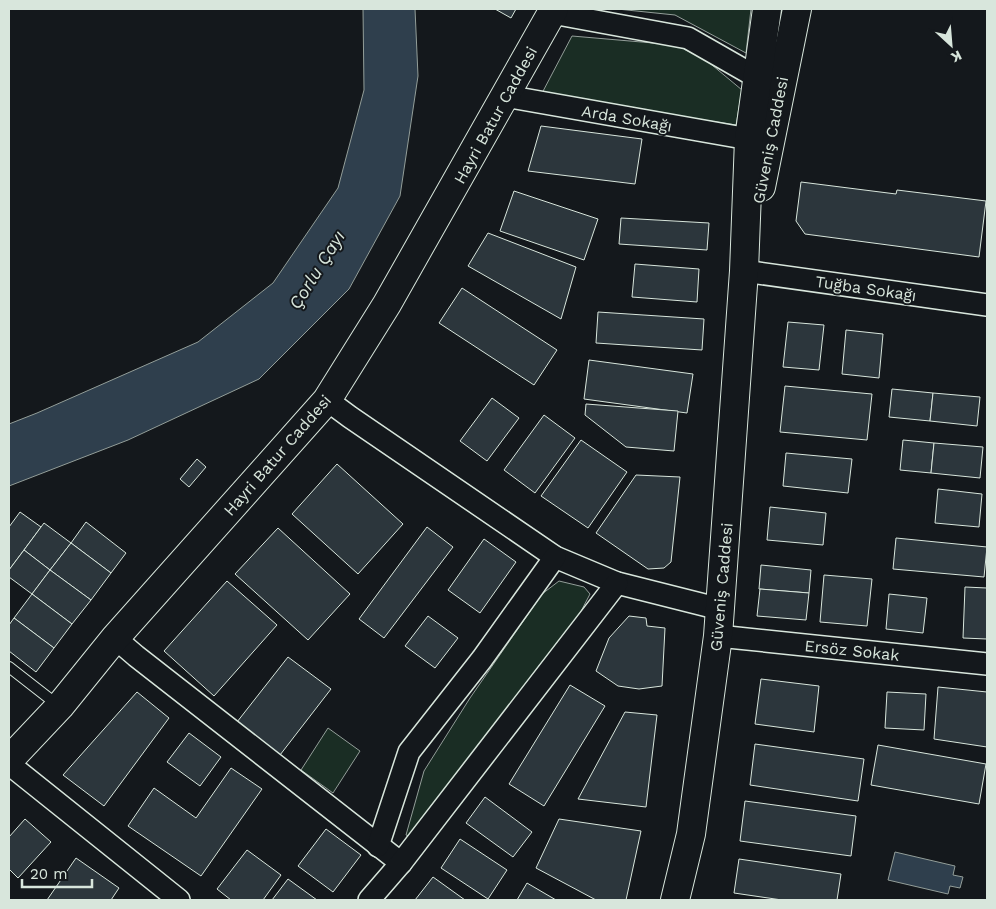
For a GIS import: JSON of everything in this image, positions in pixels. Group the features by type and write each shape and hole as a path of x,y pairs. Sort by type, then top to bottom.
{"main road":[{"name":"Güveniş Caddesi","path":"675,900 691,834 718,636 744,272 749,139 767,9"},
{"name":"Güveniş Caddesi","path":"744,272 797,9"},
{"name":"Hayri Batur Caddesi","path":"9,760 60,706 115,638 327,400 387,304 553,11"}],"street":[{"path":"553,11 688,38 758,78"},
{"name":"Arda Sokağı","path":"504,96 749,139"},
{"name":"Tuğba Sokağı","path":"744,272 987,305"},
{"path":"327,400 555,557 617,583 720,609"},
{"path":"378,846 409,752 482,659 555,557"},
{"path":"368,900 401,863 617,583"},
{"name":"Ersöz Sokak","path":"718,636 987,664"},
{"path":"115,638 401,863"},
{"path":"9,764 166,897"}],"lane":[{"path":"9,667 60,706"}],"green space":[{"path":"617,9 751,9 746,53 675,15"},
{"path":"572,36 676,45 706,60 742,90 736,125 541,95"},
{"path":"559,581 584,587 590,594 577,619 538,667 459,783 414,838 406,835 424,771 470,698 542,594"},
{"path":"328,728 360,751 333,793 301,770"}],"water":[{"name":"Çorlu Çayı","path":"363,9 415,9 418,76 400,196 349,289 259,379 128,440 9,486 9,424 198,342 273,283 338,188 364,90"},
{"path":"895,852 955,866 953,875 963,877 960,888 950,886 948,894 888,880"}],"building":[{"path":"495,9 516,9 511,18"},
{"path":"541,126 642,139 635,184 528,171"},
{"path":"801,182 896,194 897,190 986,201 979,257 805,234 796,221"},
{"path":"514,191 598,219 584,260 500,231"},
{"path":"621,218 709,223 707,250 619,244"},
{"path":"488,233 576,267 561,319 468,266"},
{"path":"635,264 699,269 697,302 632,297"},
{"path":"462,288 557,350 534,385 439,323"},
{"path":"598,312 704,319 702,350 596,343"},
{"path":"788,322 824,325 819,370 783,367"},
{"path":"846,330 883,334 879,378 842,374"},
{"path":"589,360 693,374 687,413 584,399"},
{"path":"785,386 872,394 867,440 780,432"},
{"path":"892,389 933,393 930,421 889,417"},
{"path":"933,393 980,397 977,426 930,421"},
{"path":"492,398 519,418 487,461 460,441"},
{"path":"586,404 678,411 674,451 626,447 585,415"},
{"path":"544,415 575,438 535,493 504,470"},
{"path":"581,440 627,472 588,528 541,496"},
{"path":"903,440 934,443 931,473 900,470"},
{"path":"934,443 983,447 980,478 931,473"},
{"path":"786,453 852,459 848,493 783,486"},
{"path":"197,459 206,467 189,487 180,479"},
{"path":"337,464 403,524 358,574 292,514"},
{"path":"636,475 680,477 671,562 664,568 648,569 596,533"},
{"path":"938,489 982,494 979,527 935,523"},
{"path":"770,507 826,513 823,545 767,540"},
{"path":"20,512 41,527 9,570 9,527"},
{"path":"86,522 126,553 111,573 71,543"},
{"path":"44,523 71,543 50,570 24,550"},
{"path":"427,527 453,547 384,638 359,619"},
{"path":"278,528 350,594 308,640 235,574"},
{"path":"896,538 987,547 984,577 893,569"},
{"path":"484,539 516,562 480,613 448,590"},
{"path":"71,543 111,573 91,600 50,570"},
{"path":"24,550 50,570 32,594 9,577 9,570"},
{"path":"761,565 811,570 809,593 759,589"},
{"path":"50,570 91,600 72,624 32,594"},
{"path":"824,575 872,579 867,626 820,622"},
{"path":"227,581 277,625 214,696 164,651"},
{"path":"965,587 987,588 987,639 963,638"},
{"path":"760,589 809,593 806,620 757,616"},
{"path":"32,594 72,624 54,648 14,618"},
{"path":"889,594 927,598 923,633 886,629"},
{"path":"428,616 458,638 435,668 405,646"},
{"path":"629,616 646,618 647,626 665,628 662,686 639,689 618,686 596,671 609,638"},
{"path":"14,618 54,648 36,672 9,651 9,625"},
{"path":"288,657 331,689 280,755 237,722"},
{"path":"761,679 819,686 814,732 755,724"},
{"path":"570,685 605,706 544,806 509,784"},
{"path":"938,687 987,692 987,747 934,739"},
{"path":"137,692 169,718 104,806 63,775"},
{"path":"887,692 926,694 924,730 885,728"},
{"path":"625,712 657,715 646,807 578,799"},
{"path":"189,733 221,757 200,786 167,762"},
{"path":"755,744 864,759 858,801 750,785"},
{"path":"878,745 986,764 979,804 871,785"},
{"path":"231,768 262,789 201,876 128,826 154,788 196,818"},
{"path":"485,797 532,832 513,857 466,823"},
{"path":"745,801 856,816 851,856 740,841"},
{"path":"25,819 51,842 18,878 9,869 9,837"},
{"path":"559,819 641,831 626,900 596,900 536,868"},
{"path":"326,829 361,855 333,892 298,866"},
{"path":"460,839 507,870 488,899 441,868"},
{"path":"247,850 281,875 263,900 231,900 217,889"},
{"path":"76,858 119,888 111,900 47,900"},
{"path":"739,859 841,874 837,900 782,900 734,893"},
{"path":"433,877 465,900 415,900"},
{"path":"288,879 317,900 272,900"},
{"path":"527,883 556,900 517,900"}]}
